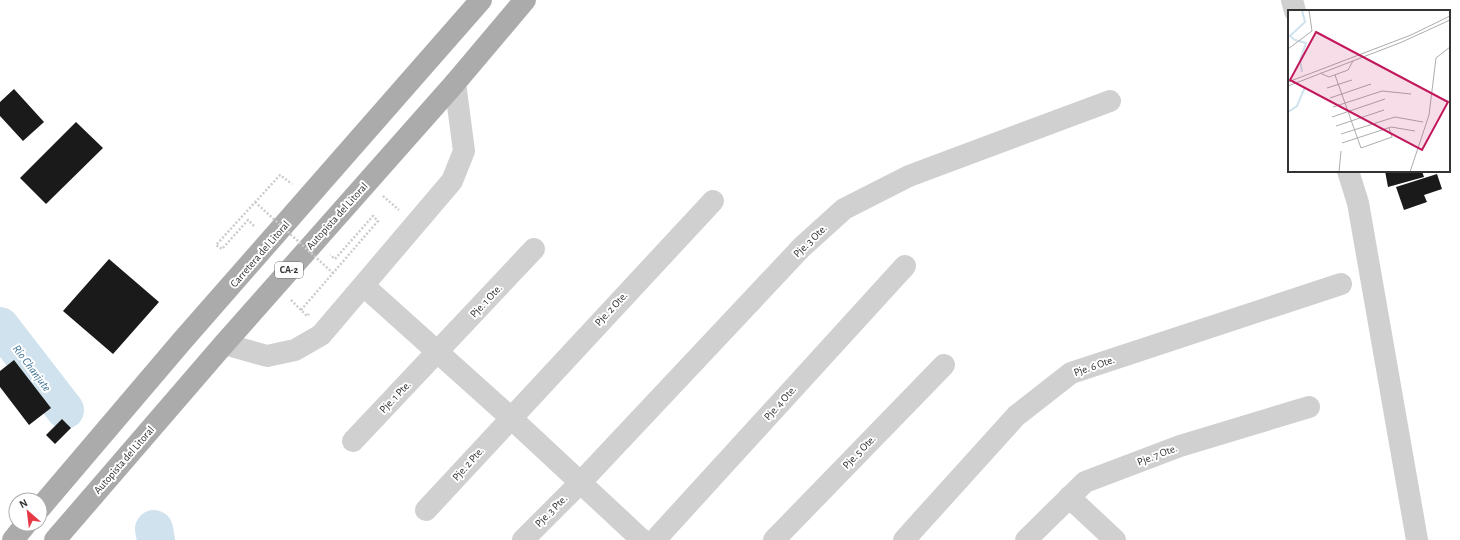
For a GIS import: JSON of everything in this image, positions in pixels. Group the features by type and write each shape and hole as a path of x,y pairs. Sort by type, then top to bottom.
{"main road":[{"name":"Carretera del Litoral","path":"48,499 182,341 481,0"},
{"name":"Autopista del Litoral","path":"55,540 224,344 455,83 525,0"},
{"path":"13,540 20,532"}],"street":[{"path":"1292,0 1295,10"},
{"path":"224,344 267,356 295,350 321,335 452,181 464,151 455,83"},
{"name":"Pje. 3 Ote.","path":"580,483 797,252 844,209 909,176 1110,101"},
{"path":"1348,172 1358,203 1417,540"},
{"name":"Pje. 2 Ote.","path":"510,418 712,201"},
{"name":"Pje. 1 Ote.","path":"437,352 534,249"},
{"name":"Pje. 4 Ote.","path":"655,540 905,266"},
{"name":"Pje. 6 Ote.","path":"904,540 1016,416 1071,373 1341,284"},
{"path":"364,286 642,540"},
{"name":"Pje. 1 Pte.","path":"353,441 437,352"},
{"name":"Pje. 5 Ote.","path":"774,540 944,365"},
{"name":"Pje. 7 Ote.","path":"1026,540 1085,482 1180,446 1309,407"},
{"name":"Pje. 2 Pte.","path":"426,510 510,418"},
{"name":"Pje. 3 Pte.","path":"523,540 580,483"},
{"path":"1069,497 1115,540"}],"path":[{"path":"250,232 255,226 248,220 222,249 216,245 280,175"},
{"path":"367,183 401,212"},
{"path":"255,202 333,273"},
{"path":"301,310 378,221 373,216 335,259 330,255 336,249"},
{"path":"275,286 307,316 312,310"}],"building":[{"path":"14,89 44,122 23,141 0,116 0,102"},
{"path":"76,122 103,148 46,204 20,178"},
{"path":"1385,172 1422,172 1424,177 1388,187"},
{"path":"1437,174 1442,189 1424,195 1427,202 1404,210 1396,187"},
{"path":"109,259 159,302 113,354 63,311"},
{"path":"14,360 51,408 29,425 0,387 0,371"},
{"path":"62,419 71,428 55,444 46,435"}],"waterway":[{"name":"Río Chanjute","path":"0,326 65,410"},
{"name":"Río Chanjute","path":"154,529 156,540"}]}
